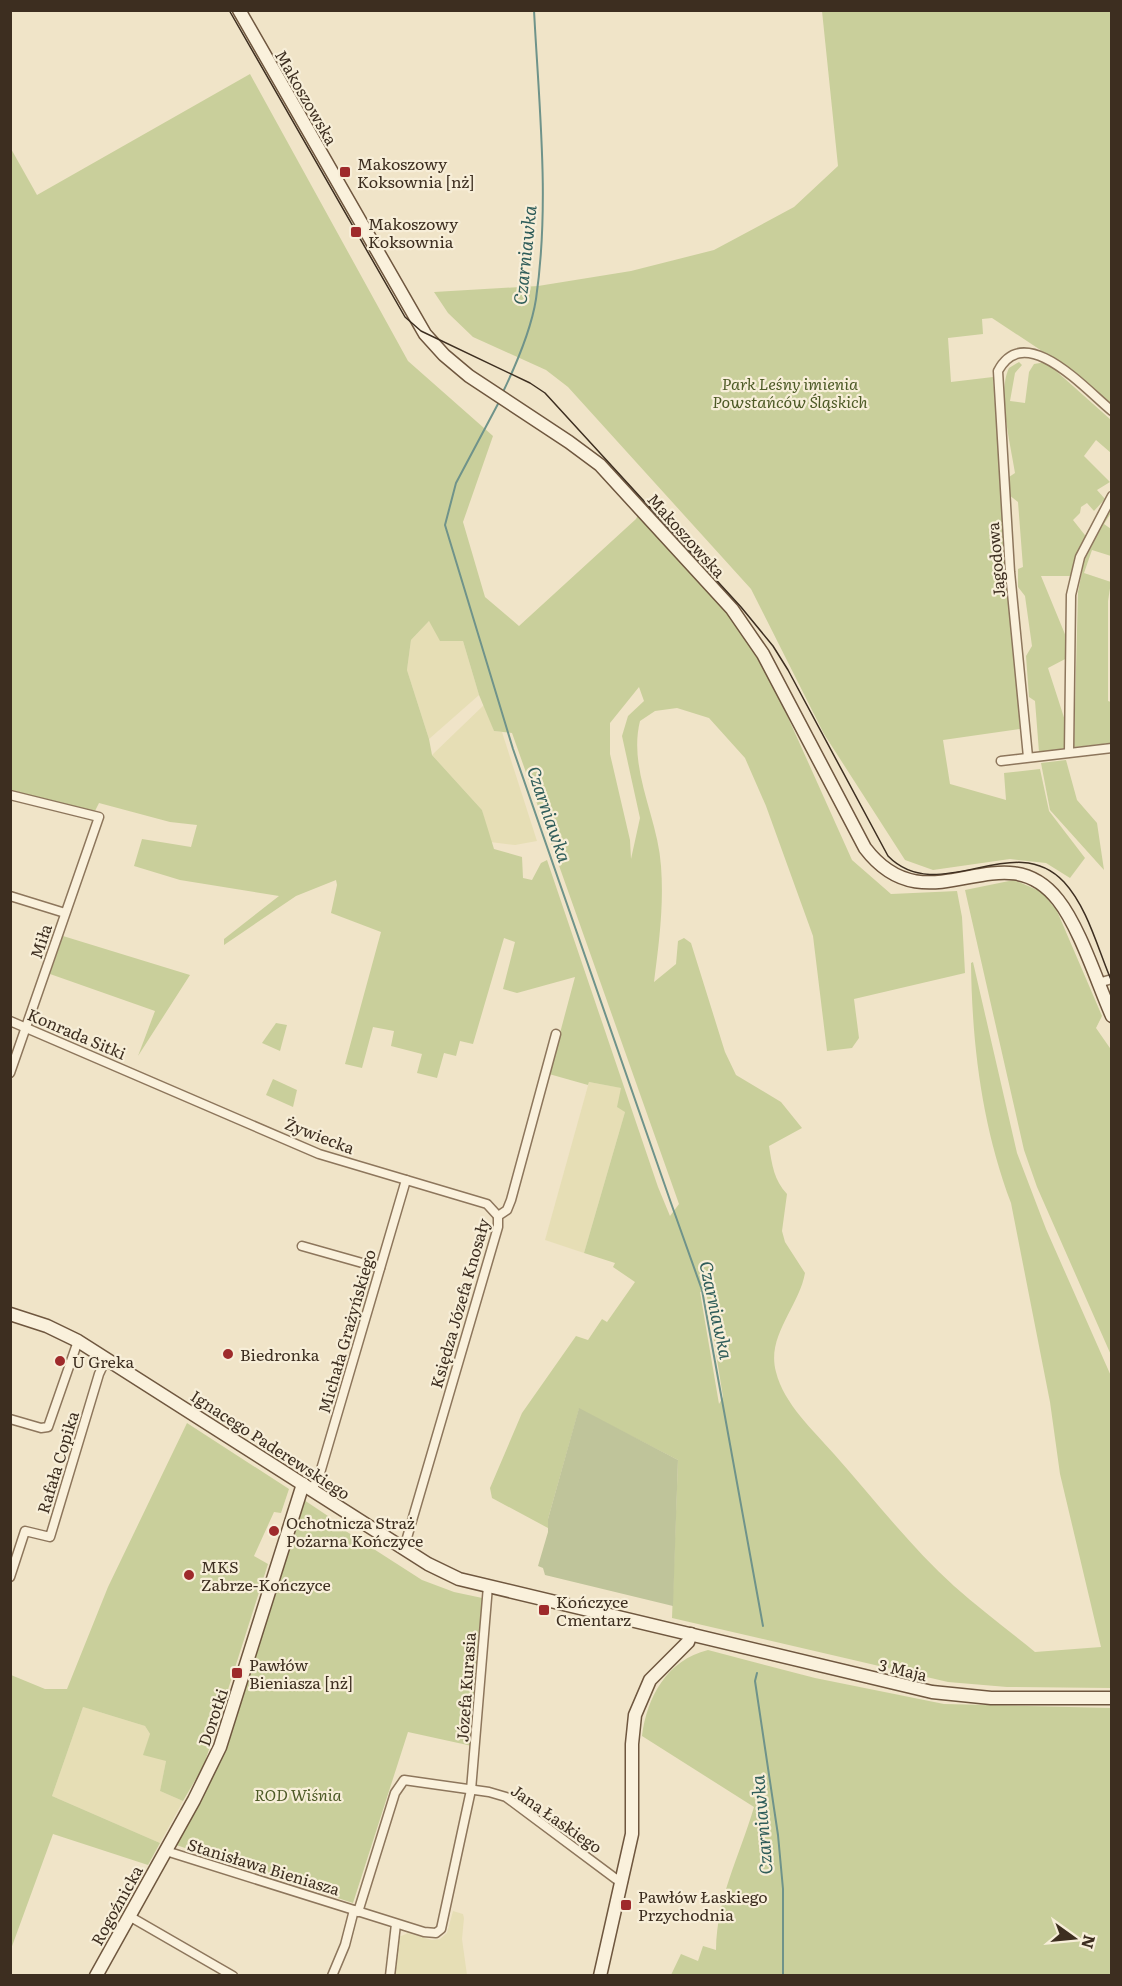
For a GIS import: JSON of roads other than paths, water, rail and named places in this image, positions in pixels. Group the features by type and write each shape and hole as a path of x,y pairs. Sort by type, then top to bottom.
{"main road":[{"name":"Makoszowska","path":"239,10 418,325 444,355 494,393 578,447 606,471 743,622 763,654 865,848 882,868 907,881 920,883 1001,872 1024,876 1037,882 1050,891 1065,910 1112,1016"},
{"name":"Ignacego Paderewskiego","path":"10,1314 47,1326 78,1341 449,1575 691,1634"},
{"name":"Dorotki","path":"166,1851 208,1775 223,1740 307,1487"},
{"name":"3 Maja","path":"691,1634 947,1695 1005,1699 1112,1698"},
{"path":"600,1976 623,1881 634,1818 632,1744 635,1715 650,1680 688,1642 691,1634"},
{"name":"Rogoźnicka","path":"96,1976 166,1851"}],"street":[{"name":"Jagodowa","path":"1028,758 1010,572 997,380 1003,362 1019,353 1047,357 1112,411"},
{"path":"1069,752 1071,595 1080,557 1112,496"},
{"path":"1001,761 1112,748"},
{"name":"Miła","path":"10,795 99,817 10,1073"},
{"path":"10,896 65,913"},
{"path":"1098,983 1112,979"},
{"name":"Konrada Sitki","path":"10,1021 132,1072"},
{"name":"Księdza Józefa Knosały","path":"404,1548 498,1227 498,1216 507,1210 511,1200 556,1034"},
{"name":"Żywiecka","path":"132,1072 319,1154 487,1204 498,1216"},
{"name":"Michała Grażyńskiego","path":"307,1487 320,1473 406,1180"},
{"path":"302,1246 380,1268"},
{"path":"10,1419 41,1428 48,1427 78,1341"},
{"name":"Rafała Copika","path":"10,1577 25,1531 50,1537 99,1374 106,1359"},
{"name":"Józefa Kurasia","path":"396,1924 431,1934 441,1929 471,1790 488,1586"},
{"name":"Jana Łaskiego","path":"356,1911 399,1784 413,1780 506,1797 616,1879 623,1881"},
{"name":"Stanisława Bieniasza","path":"166,1851 396,1924"},
{"name":"Stanisława Bieniasza","path":"332,1976 356,1911"},
{"path":"129,1916 232,1976"},
{"path":"390,1976 396,1924"}],"waterway":[{"name":"Czarniawka","path":"502,394 518,360 531,323 540,263 543,191 534,10"},
{"name":"Czarniawka","path":"499,402 456,483 445,525 513,749 702,1290 763,1626"},
{"name":"Czarniawka","path":"757,1673 755,1681 778,1835 783,1889 783,1976"}],"tram line":[{"path":"229,10 405,317 421,331 530,383 545,393 741,607 773,646 788,670 888,856 908,870 930,874 953,873 1023,862 1044,868 1064,882 1080,904 1112,982"}],"place":[{"name":"Makoszowy Koksownia [nż]","path":"345,172"},
{"name":"Makoszowy Koksownia","path":"356,232"},
{"name":"Biedronka","path":"228,1354"},
{"name":"U Greka","path":"60,1361"},
{"name":"Ochotnicza Straż Pożarna Kończyce","path":"274,1531"},
{"name":"MKS Zabrze-Kończyce","path":"189,1575"},
{"name":"Kończyce Cmentarz","path":"544,1610"},
{"name":"Pawłów Bieniasza [nż]","path":"237,1673"},
{"name":"Pawłów Łaskiego Przychodnia","path":"626,1905"}],"park label":[{"name":"Park Leśny imienia Powstańców Śląskich","path":"790,392"},
{"name":"ROD Wiśnia","path":"298,1794"}]}
